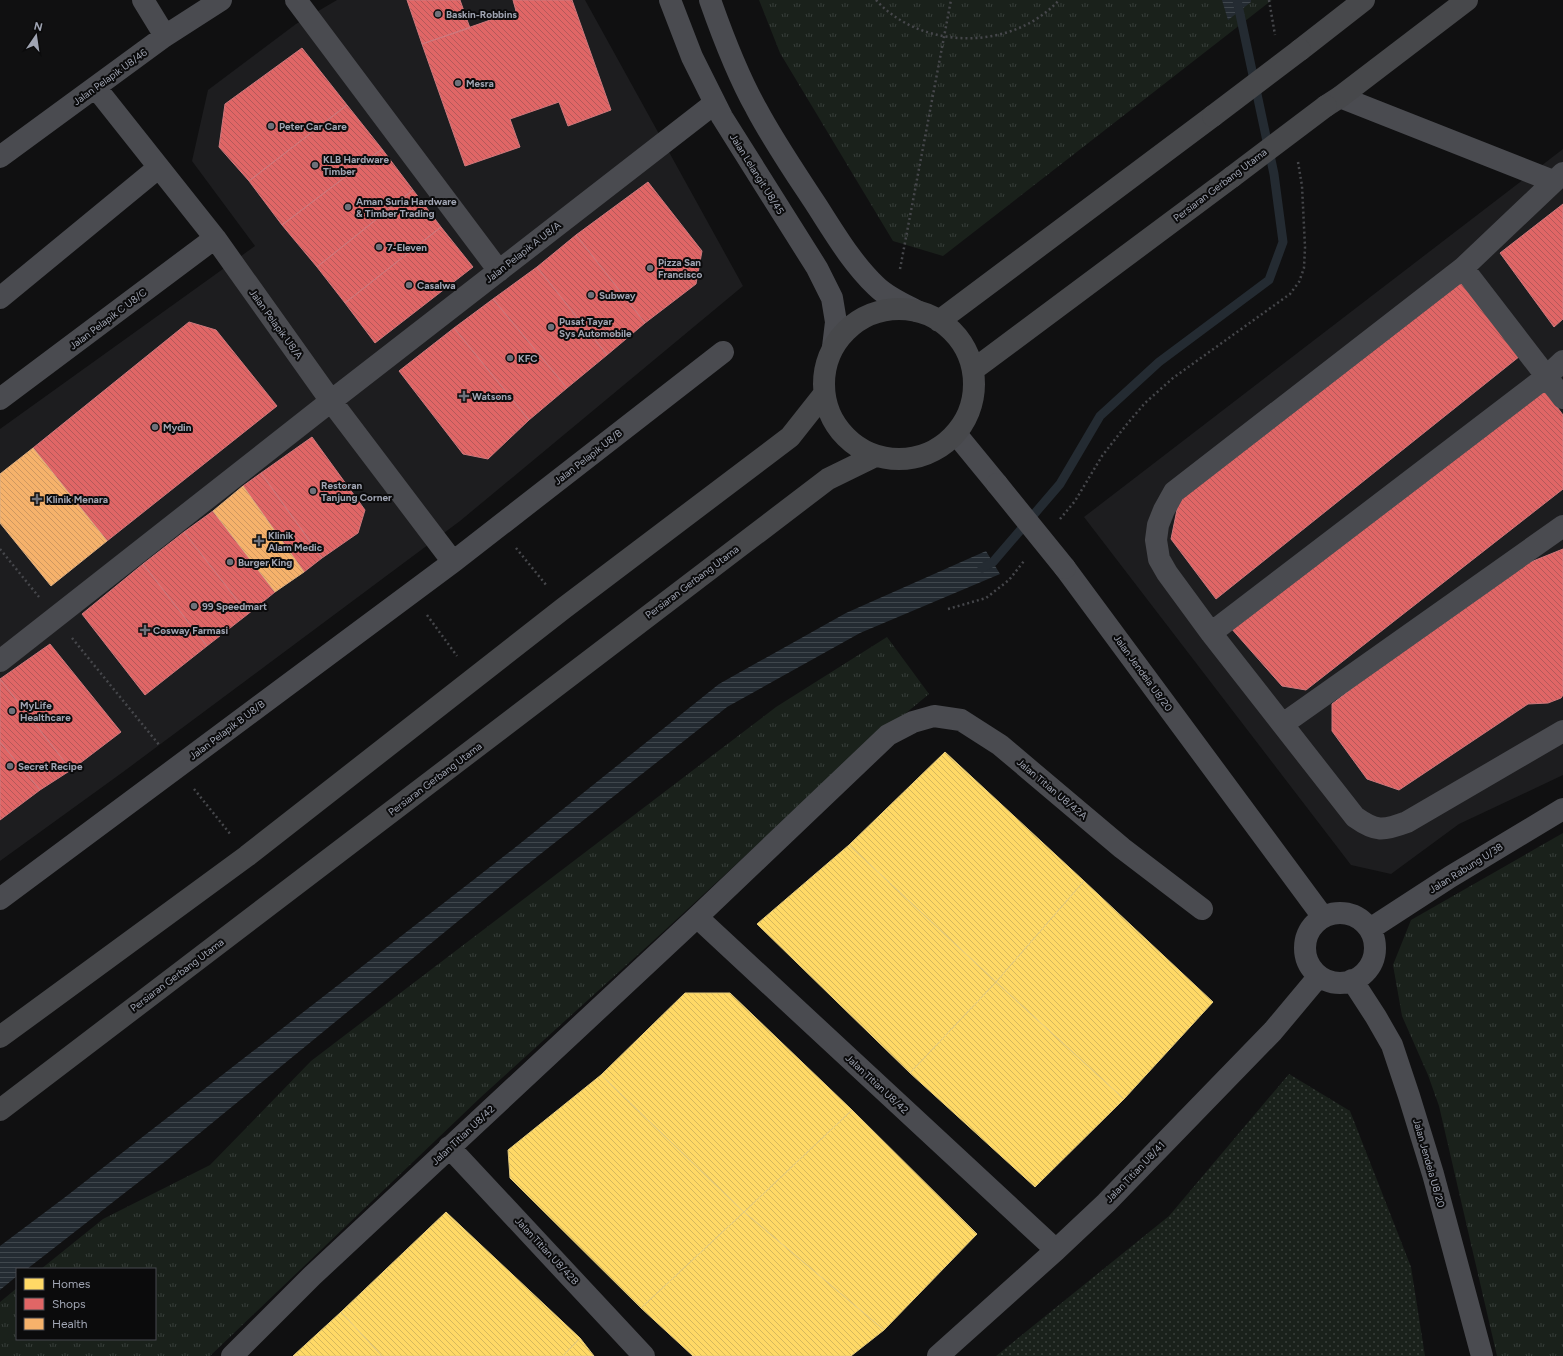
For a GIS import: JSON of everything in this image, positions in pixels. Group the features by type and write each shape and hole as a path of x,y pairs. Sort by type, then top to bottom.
{"main road":[{"path":"939,320 1213,116 1364,0"},
{"name":"Persiaran Gerbang Utama","path":"973,370 1333,102 1467,0"},
{"path":"893,309 917,311 939,320 955,334 966,350 973,370 974,392 968,414 956,434 939,448 919,457 897,460 875,456 856,447 841,432 829,415 824,394 824,370 833,347 848,328 869,315 893,309"},
{"path":"0,1037 247,856 564,608 790,437 824,394"},
{"name":"Persiaran Gerbang Utama","path":"0,1110 828,479 875,456"}],"street":[{"path":"143,0 165,36"},
{"name":"Jalan Pelapik U8/46","path":"0,157 165,36 221,0"},
{"path":"296,0 499,271"},
{"name":"Jalan Lelangit U8/45","path":"670,0 692,57 722,118 817,268 832,298 836,322 833,347"},
{"path":"710,0 724,40 756,108 786,159 856,264 877,287 894,299 917,311"},
{"name":"Jalan Pelapik U8/A","path":"96,88 215,238 332,401 453,562"},
{"path":"1333,102 1558,177 1463,268 1174,492 1158,525 1156,540 1159,559 1167,574 1354,817 1365,824 1380,830 1391,828 1407,822 1563,730"},
{"name":"Jalan Pelapik A U8/A","path":"0,661 715,103"},
{"path":"0,298 158,168"},
{"name":"Jalan Pelapik C U8/C","path":"0,399 215,238"},
{"path":"1463,268 1563,398"},
{"name":"Jalan Pelapik U8/B","path":"453,562 723,352"},
{"path":"1212,633 1546,376 1563,361"},
{"name":"Jalan Jendela U8/20","path":"956,434 1066,568 1323,917"},
{"path":"1283,724 1563,526"},
{"name":"Jalan Pelapik B U8/B","path":"0,899 453,562"},
{"name":"Jalan Titian U8/42A","path":"888,735 913,722 934,716 961,720 1000,745 1122,848 1202,909"},
{"name":"Jalan Titian U8/42","path":"232,1356 312,1276 697,917 888,735"},
{"name":"Jalan Rabung U/38","path":"1370,929 1450,877 1563,809"},
{"path":"1340,913 1349,914 1364,922 1370,929 1374,938 1375,949 1369,968 1362,976 1346,983 1339,983 1326,980 1312,969 1305,950 1306,941 1315,923 1323,917 1340,913"},
{"name":"Jalan Titian U8/42","path":"697,917 1056,1250"},
{"name":"Jalan Titian U8/41","path":"938,1356 1106,1203 1273,1031 1319,976"},
{"name":"Jalan Jendela U8/20","path":"1352,980 1392,1045 1432,1174 1482,1356"},
{"name":"Jalan Titian U8/42B","path":"450,1147 644,1356"}],"path":[{"path":"876,0 900,20 921,30 944,37 969,39 993,36 1017,29 1038,18 1059,0"},
{"path":"894,299 951,0"},
{"path":"1269,0 1276,39"},
{"path":"1059,519 1075,501 1102,456 1145,403 1173,378 1290,294 1299,282 1304,268 1306,247 1302,186 1297,155"},
{"path":"487,536 502,539 514,546 564,608"},
{"path":"0,549 177,767 247,856"},
{"path":"948,609 986,598 1009,580 1029,556"},
{"path":"425,583 420,602 436,629 474,678"}],"shaded area":[{"path":"337,0 585,0 743,286 460,521 123,772 0,861 0,429 255,246 192,161 208,90 296,24"},
{"path":"1222,0 1251,0 1251,2 1228,20"},
{"path":"1563,149 1563,775 1459,824 1391,874 1351,865 1084,517"},
{"path":"986,551 1000,574 860,633 727,707 524,867 167,1160 28,1268 16,1268 16,1277 0,1290 0,1246 512,850 719,684 846,613"}],"green space":[{"path":"759,0 1272,0 943,256 893,241 780,53"},
{"path":"887,637 929,694 841,767 663,932 481,1097 210,1356 0,1356 0,1302 16,1289 16,1340 156,1340 156,1268 42,1268 103,1219 210,1165 311,1061 776,707"},
{"path":"1563,833 1563,1356 1497,1356 1439,1106 1428,1075 1402,1016 1393,965 1411,920"},
{"path":"1289,1074 1350,1111 1411,1267 1425,1356 996,1356 1169,1216"}],"building: Homes":[{"path":"945,752 1084,881 996,982 849,845"},
{"path":"849,845 996,982 910,1073 757,924"},
{"path":"1084,881 1213,1002 1124,1099 996,982"},
{"path":"996,982 1124,1099 1035,1187 910,1073"},
{"path":"685,993 730,993 852,1110 744,1212 601,1075"},
{"path":"601,1075 744,1212 641,1308 510,1178 508,1150"},
{"path":"852,1110 977,1234 884,1330 744,1212"},
{"path":"446,1212 580,1338 563,1356 382,1356 341,1312"},
{"path":"744,1212 884,1330 851,1356 693,1356 641,1308"},
{"path":"341,1312 382,1356 293,1356"},
{"path":"580,1338 594,1356 563,1356"}],"building: Shops":[{"name":"Baskin-Robbins","path":"407,0 460,0 470,28 422,44"},
{"path":"513,0 572,0 611,110 568,126 559,102 510,119 520,147 465,166 422,44 516,11"},
{"name":"Peter Car Care","path":"302,48 347,105 249,181 219,147 225,104"},
{"name":"KLB Hardware Timber","path":"347,105 382,149 282,225 249,181"},
{"name":"Aman Suria Hardware & Timber Trading","path":"382,149 413,190 317,267 282,225"},
{"name":"Pizza San Francisco","path":"648,182 702,251 696,284 645,323 576,235"},
{"name":"7-Eleven","path":"413,190 441,227 345,303 317,267"},
{"path":"1563,204 1563,319 1554,327 1500,253"},
{"name":"Casalwa","path":"441,227 473,267 375,343 345,303"},
{"name":"Subway","path":"576,235 645,323 607,355 537,267"},
{"name":"Pusat Tayar Sys Automobile","path":"537,267 607,355 567,388 493,299"},
{"path":"1461,279 1520,356 1216,599 1171,539 1179,500"},
{"name":"KFC","path":"493,299 567,388 529,420 454,328"},
{"name":"Mydin","path":"189,322 216,330 277,406 107,541 33,448"},
{"name":"Watsons","path":"454,328 529,420 488,459 463,454 399,371"},
{"path":"1543,388 1563,415 1563,489 1306,690 1282,686 1230,627"},
{"name":"Restoran Tanjung Corner","path":"312,437 365,510 358,533 322,558 261,473"},
{"path":"261,473 322,558 304,572 243,486"},
{"name":"Burger King","path":"213,511 275,592 248,614 184,532"},
{"path":"184,532 248,614 207,646 143,564"},
{"path":"1563,549 1563,695 1561,698 1548,703 1528,704 1399,790 1367,779 1332,731 1332,704 1406,646 1511,570"},
{"name":"Cosway Farmasi","path":"143,564 207,646 145,695 82,614"},
{"path":"50,644 121,732 71,770 0,679"},
{"name":"MyLife Healthcare","path":"0,679 71,770 40,790 0,742"},
{"name":"Secret Recipe","path":"0,742 40,790 0,820"}],"building: Health":[{"name":"Klinik Menara","path":"33,448 107,541 51,586 0,523 0,474"},
{"name":"Klinik Alam Medic","path":"243,486 304,572 275,592 213,511"}],"waterway":[{"path":"982,568 993,562 1060,484 1100,416 1159,362 1269,280 1283,242 1274,174 1237,0"}],"place":[{"name":"Baskin-Robbins","path":"438,14"},
{"name":"Mesra","path":"458,83"},
{"name":"Peter Car Care","path":"271,126"},
{"name":"KLB Hardware Timber","path":"315,165"},
{"name":"Aman Suria Hardware & Timber Trading","path":"348,207"},
{"name":"7-Eleven","path":"379,247"},
{"name":"Pizza San Francisco","path":"650,268"},
{"name":"Casalwa","path":"409,285"},
{"name":"Subway","path":"591,295"},
{"name":"Pusat Tayar Sys Automobile","path":"551,327"},
{"name":"KFC","path":"510,358"},
{"name":"Watsons","path":"464,396"},
{"name":"Mydin","path":"155,427"},
{"name":"Restoran Tanjung Corner","path":"313,491"},
{"name":"Klinik Menara","path":"37,499"},
{"name":"Klinik Alam Medic","path":"259,541"},
{"name":"Burger King","path":"230,562"},
{"name":"99 Speedmart","path":"194,606"},
{"name":"Cosway Farmasi","path":"145,630"},
{"name":"MyLife Healthcare","path":"12,711"},
{"name":"Secret Recipe","path":"10,766"}]}
